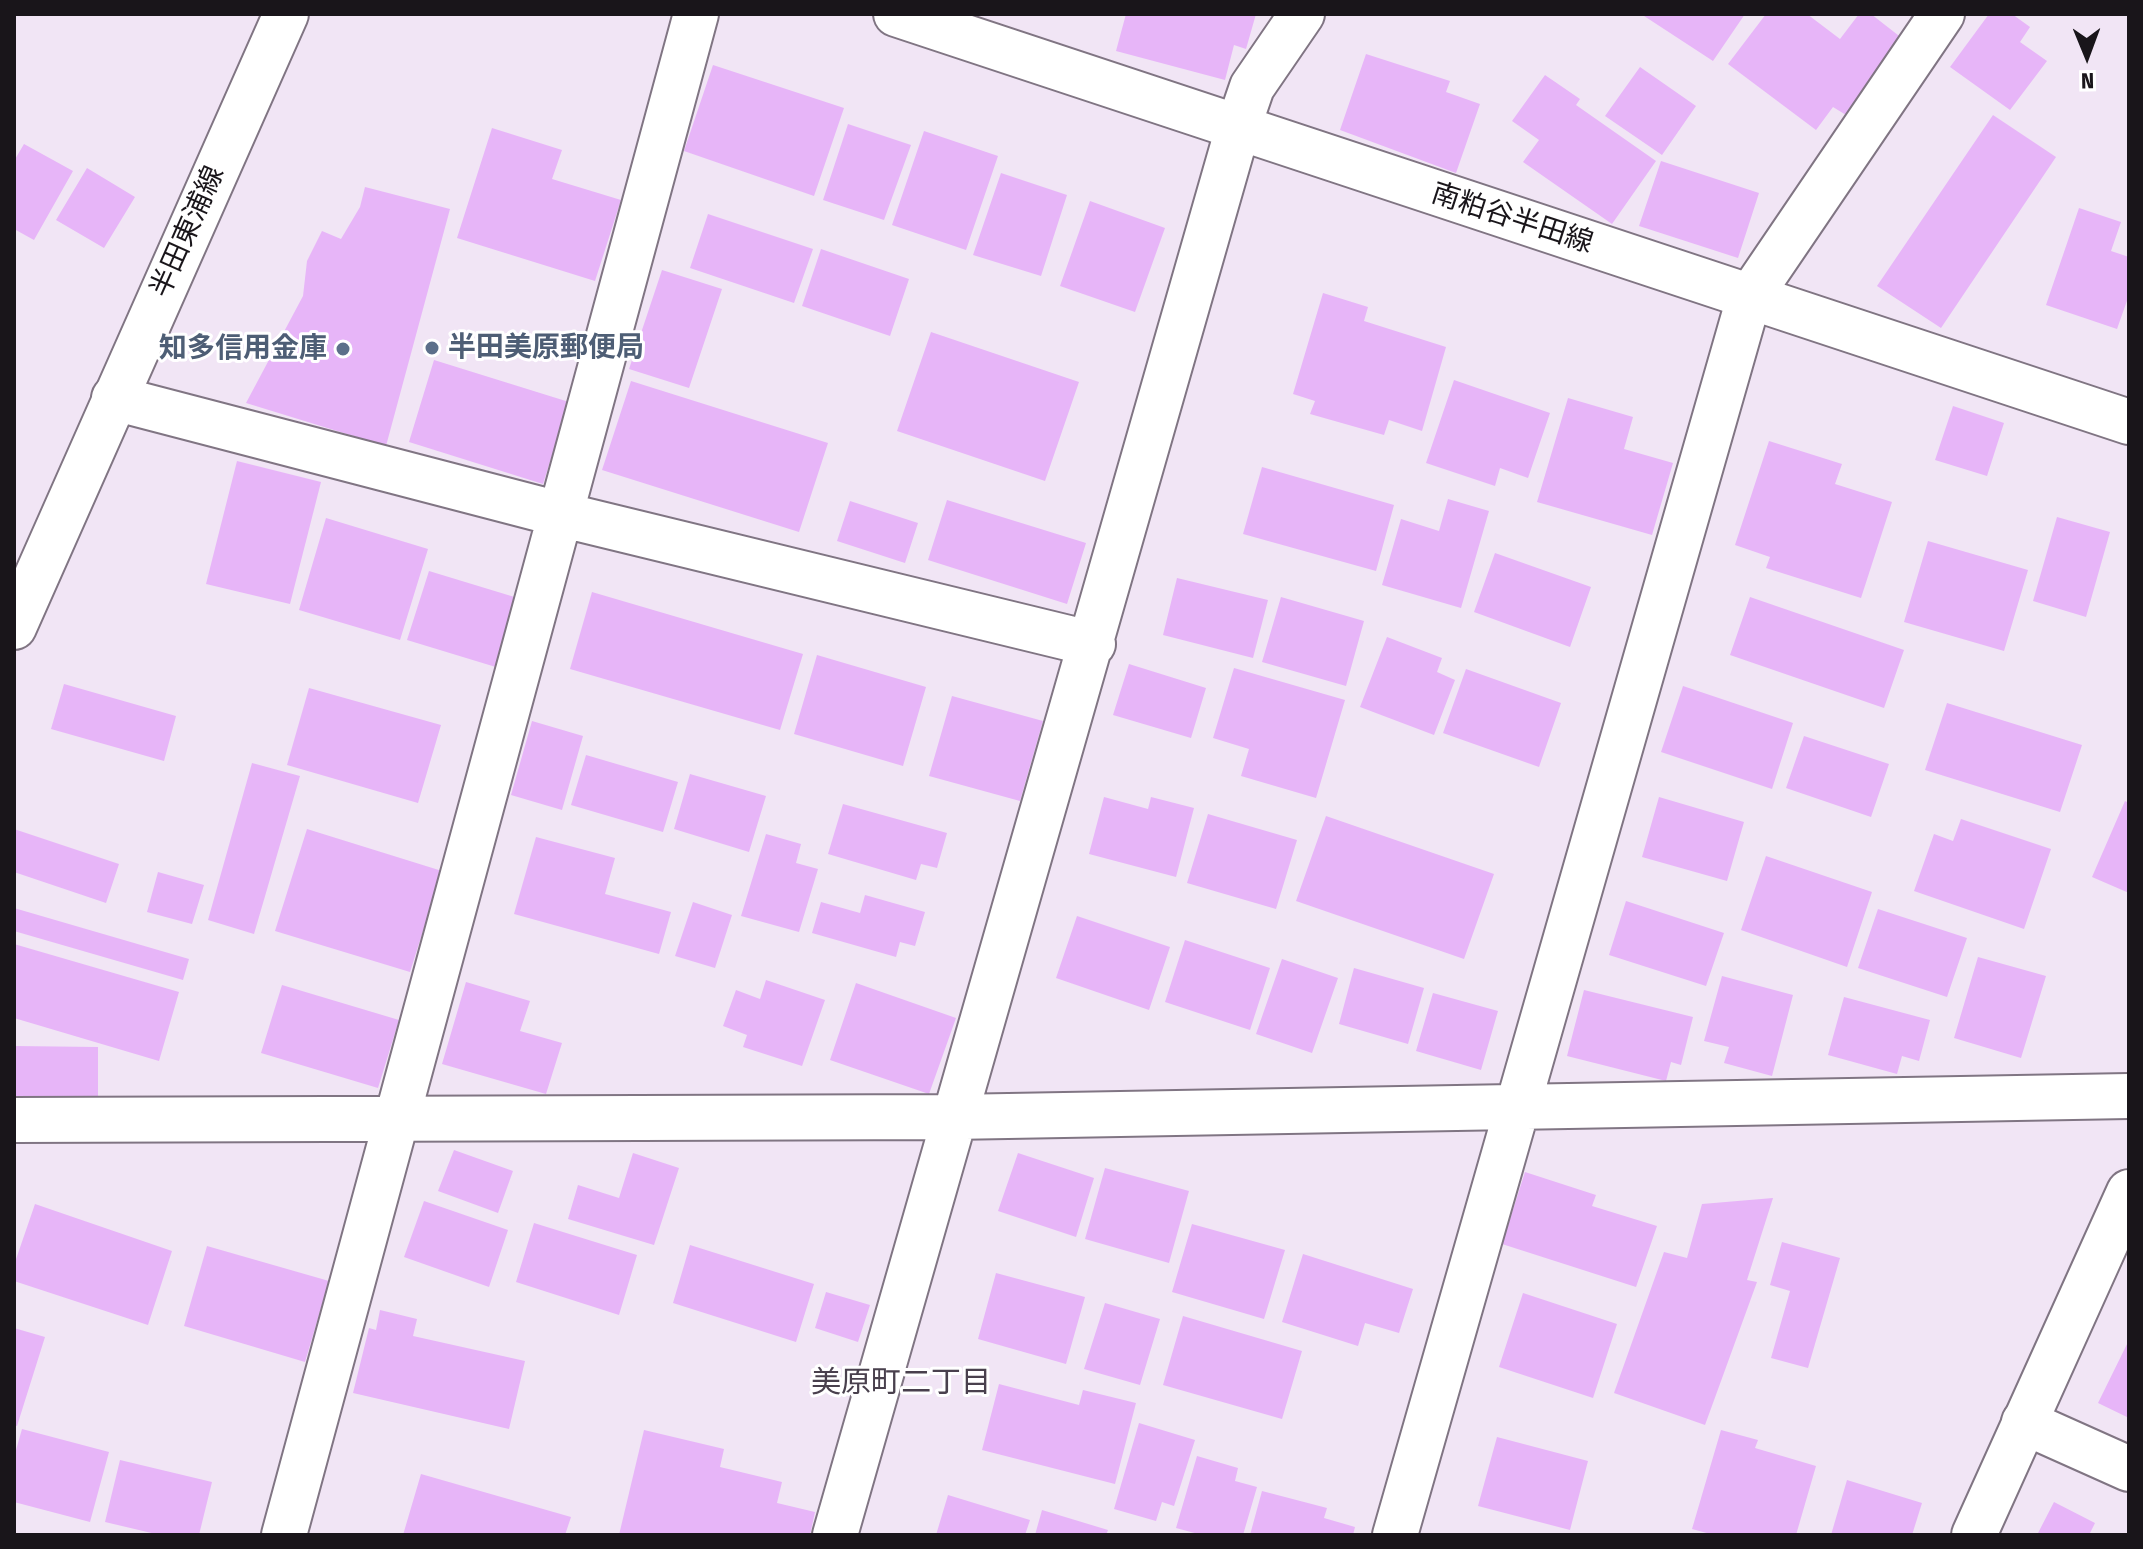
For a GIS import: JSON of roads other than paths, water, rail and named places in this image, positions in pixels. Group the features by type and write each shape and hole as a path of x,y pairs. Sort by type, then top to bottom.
{"street":[{"name":"半田東浦線","path":"14,627 286,14"},
{"path":"284,1535 394,1119 696,14"},
{"name":"南粕谷半田線","path":"896,14 2129,422"},
{"path":"835,1535 952,1117 1093,644 1238,128 1252,87 1302,14"},
{"path":"1395,1535 1749,298 1942,14"},
{"path":"114,398 559,514 1093,644"},
{"path":"14,1120 952,1117 2129,1096"},
{"path":"1974,1535 2129,1192"},
{"path":"2024,1422 2129,1469"}],"place":[{"name":"半田美原郵便局","path":"432,348"},
{"name":"知多信用金庫","path":"343,349"}],"district":[{"name":"美原町二丁目","path":"901,1384"}]}
